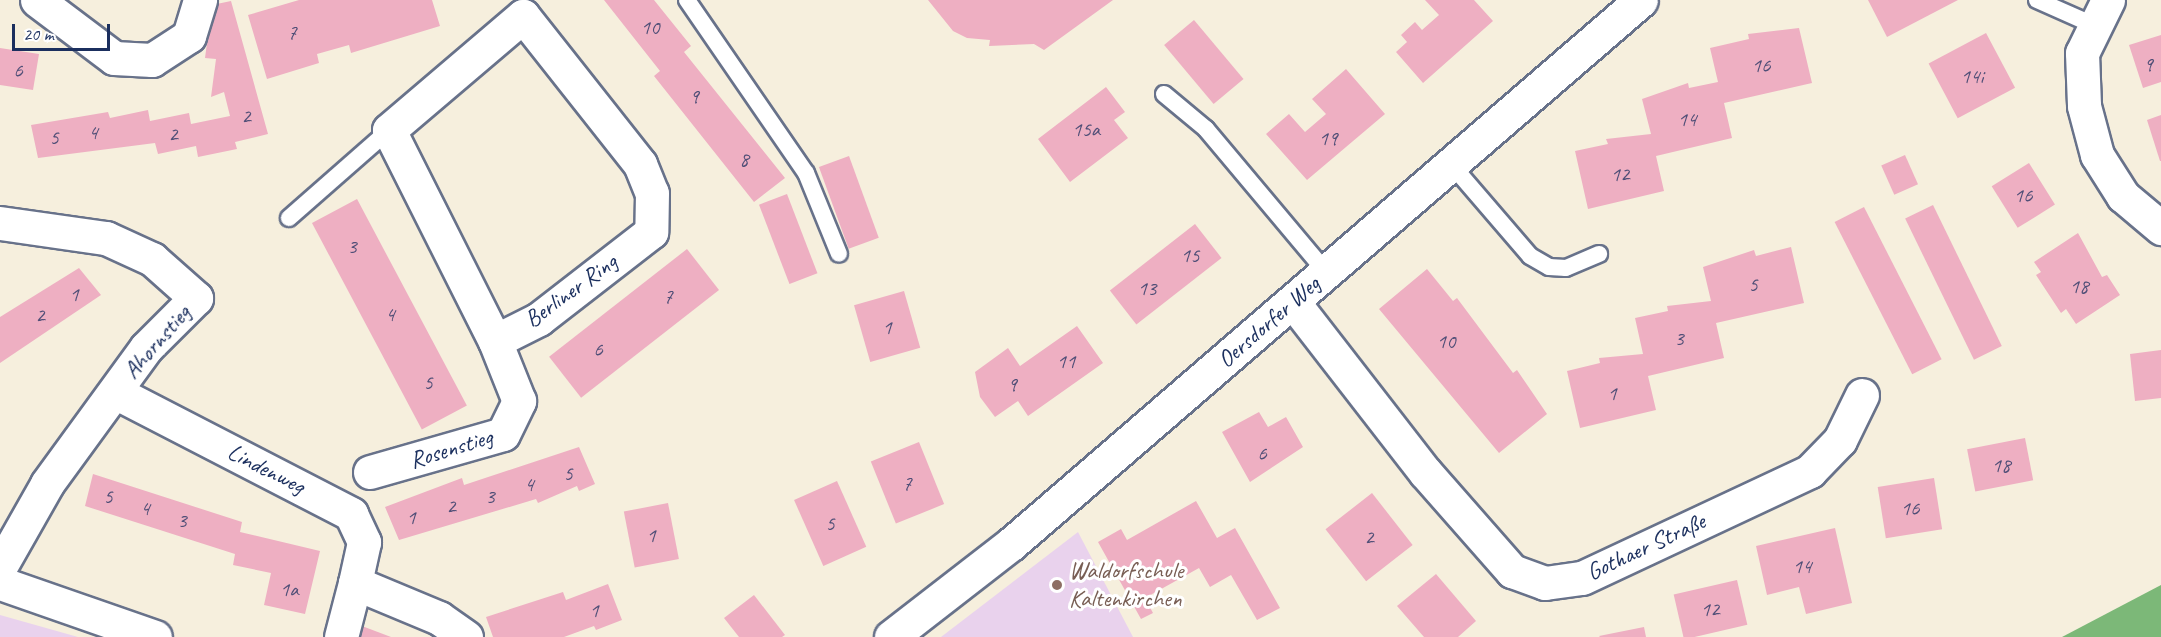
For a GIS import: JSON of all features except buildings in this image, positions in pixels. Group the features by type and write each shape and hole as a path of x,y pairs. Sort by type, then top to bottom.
{"street":[{"path":"37,0 114,58 152,60 189,36 200,0"},
{"name":"Oersdorfer Weg","path":"891,637 1011,544 1641,0"},
{"name":"Berliner Ring","path":"527,6 640,164 652,194 651,232 538,319 495,341 389,130 527,6"},
{"path":"2102,13 2082,53 2084,106 2097,155 2123,196 2161,228"},
{"name":"Ahornstieg","path":"0,223 106,238 152,259 196,298 146,348 47,484 0,567"},
{"name":"Gothaer Straße","path":"1293,302 1425,472 1512,571 1545,583 1582,578 1810,471 1840,440 1862,395"},
{"name":"Rosenstieg","path":"370,472 503,434 519,401 495,341"},
{"name":"Lindenweg","path":"115,392 351,514 364,542 341,637"},
{"path":"0,583 155,637"},
{"path":"355,583 439,618 466,637"}],"lane":[{"path":"687,0 806,173 839,254"},
{"path":"2037,0 2102,13"},
{"path":"1164,94 1206,129 1327,273"},
{"path":"290,218 389,130"},
{"path":"1451,164 1530,256 1549,267 1566,268 1599,254"}],"shaded area":[{"name":"Waldorfschule Kaltenkirchen","path":"1078,532 1133,637 941,637"},
{"path":"0,615 78,637 0,637"}],"green space":[{"path":"2161,585 2161,637 2062,637"}],"place":[{"name":"Waldorfschule Kaltenkirchen","path":"1057,585"}]}
